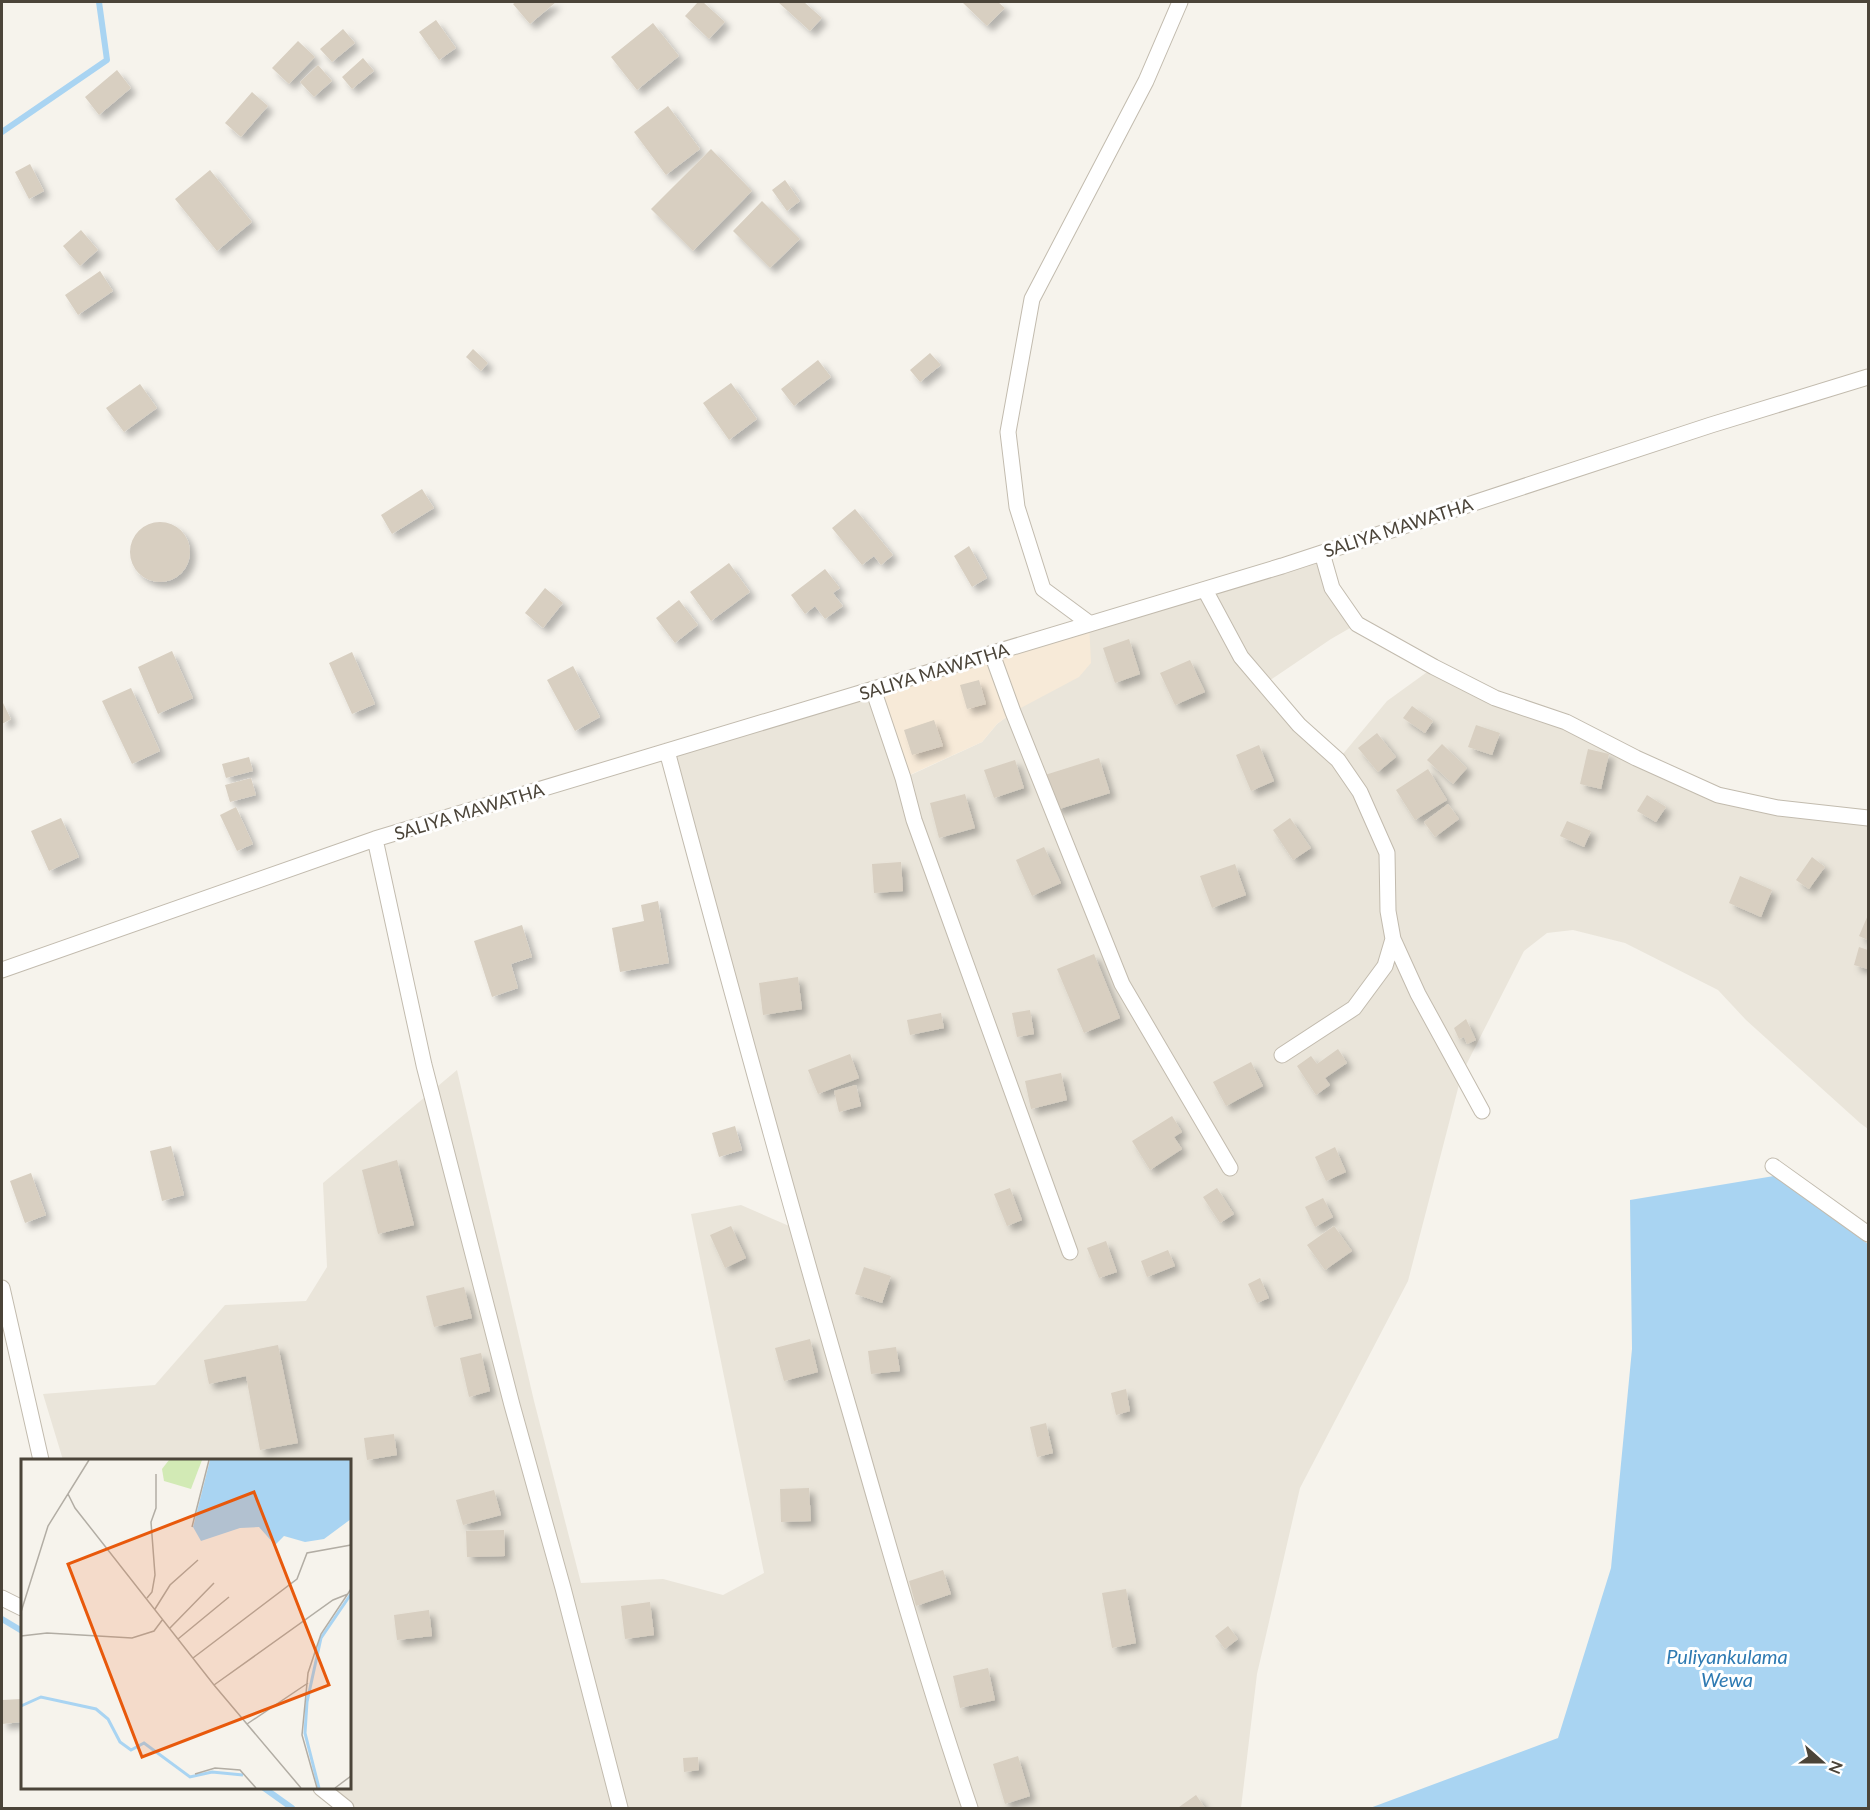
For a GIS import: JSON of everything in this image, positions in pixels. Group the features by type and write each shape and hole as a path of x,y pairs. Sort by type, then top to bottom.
{"street":[{"path":"1089,623 1042,589 1017,507 1008,432 1032,299 1146,81 1180,2"},
{"name":"SALIYA MAWATHA","path":"2,970 375,839 1205,590 1711,425 1869,377"},
{"path":"1322,553 1332,588 1357,624 1495,698 1566,722 1636,758 1718,795 1778,808 1869,818"},
{"path":"1205,590 1241,657 1299,725 1338,760 1360,792 1387,853 1388,911 1393,939 1418,994 1482,1111"},
{"path":"992,654 1122,984 1230,1168"},
{"path":"873,689 903,778 914,820 1070,1252"},
{"path":"667,751 797,1229 931,1693 970,1809"},
{"path":"375,839 427,1077 620,1809"},
{"path":"1282,1055 1354,1008 1385,966 1393,939"},
{"path":"1773,1166 1869,1234"},
{"path":"2,1288 41,1459"},
{"path":"2,1598 21,1608"},
{"path":"322,1789 346,1809"}],"shaded area":[{"path":"1322,553 1357,624 1263,685 1338,760 1387,701 1434,667 1718,795 1868,818 1868,1129 1746,1020 1718,990 1625,943 1573,930 1547,933 1524,951 1462,1073 1408,1281 1300,1488 1257,1674 1241,1808 346,1808 322,1789 351,1789 351,1459 63,1459 43,1394 155,1385 225,1305 306,1301 327,1267 323,1183 457,1070 534,1401 581,1583 663,1579 723,1595 764,1573 691,1214 741,1205 796,1229 667,751 873,689 904,778 982,742 997,724 1013,712 1089,623"},
{"path":"1089,623 1091,663 1079,677 1013,712 997,724 982,742 903,778 873,689"}],"water":[{"name":"Puliyankulama Wewa","path":"1774,1176 1868,1244 1868,1808 1370,1808 1558,1738 1611,1568 1632,1349 1630,1200"}],"building":[{"path":"516,2 556,2 530,24 513,4"},
{"path":"698,2 703,2 725,22 709,39 685,16"},
{"path":"778,2 804,2 822,18 810,31"},
{"path":"962,2 998,2 1005,8 987,26"},
{"path":"436,20 456,48 439,60 419,32"},
{"path":"653,23 679,56 637,90 611,57"},
{"path":"343,29 355,43 332,62 320,49"},
{"path":"298,41 315,57 289,84 272,68"},
{"path":"363,58 374,71 352,89 342,77"},
{"path":"318,65 332,81 314,97 300,82"},
{"path":"117,70 131,88 99,115 85,97"},
{"path":"252,92 268,106 241,137 225,123"},
{"path":"668,106 700,149 666,175 634,132"},
{"path":"711,149 752,191 693,251 651,209"},
{"path":"30,164 44,191 29,199 15,172"},
{"path":"210,170 252,222 217,251 175,199"},
{"path":"785,180 800,201 787,211 772,190"},
{"path":"762,201 800,239 770,268 733,231"},
{"path":"81,230 98,250 80,266 63,246"},
{"path":"100,271 113,291 78,315 65,295"},
{"path":"473,349 488,363 481,371 466,357"},
{"path":"930,353 941,365 920,382 910,370"},
{"path":"818,360 831,377 794,406 781,389"},
{"path":"731,383 757,419 729,440 703,403"},
{"path":"140,384 157,408 124,432 106,408"},
{"path":"422,489 434,508 392,534 381,515"},
{"path":"855,509 893,555 881,565 874,556 862,565 832,528"},
{"path":"154,522 166,522 177,527 185,535 190,552 188,564 177,577 166,582 154,582 143,577 135,569 130,558 130,546 135,535 143,527"},
{"path":"969,546 987,578 972,587 954,556"},
{"path":"729,563 750,592 711,621 690,592"},
{"path":"825,569 840,588 833,593 843,606 825,619 815,606 805,614 791,595"},
{"path":"545,588 563,603 543,628 525,613"},
{"path":"679,600 698,625 675,643 656,618"},
{"path":"1129,639 1140,674 1115,683 1103,648"},
{"path":"172,651 193,698 158,714 138,667"},
{"path":"352,652 375,704 352,714 329,663"},
{"path":"1190,660 1205,692 1175,705 1160,673"},
{"path":"573,666 600,717 575,731 547,680"},
{"path":"979,680 986,704 967,709 960,685"},
{"path":"131,688 160,751 132,764 102,701"},
{"path":"2,701 11,719 2,724"},
{"path":"1412,706 1433,721 1425,733 1403,718"},
{"path":"934,720 943,746 912,755 904,730"},
{"path":"1476,725 1500,733 1492,755 1468,747"},
{"path":"1377,733 1396,757 1378,772 1358,748"},
{"path":"1442,744 1467,768 1453,784 1427,760"},
{"path":"1259,745 1274,781 1251,791 1236,755"},
{"path":"1588,749 1609,754 1601,789 1580,784"},
{"path":"249,757 253,771 226,778 222,764"},
{"path":"1099,758 1110,793 1056,810 1045,775"},
{"path":"1015,760 1024,788 994,798 984,770"},
{"path":"1428,769 1447,800 1415,820 1396,790"},
{"path":"251,778 256,795 230,802 225,785"},
{"path":"965,794 975,828 939,838 930,803"},
{"path":"1647,795 1666,807 1656,822 1637,811"},
{"path":"1448,804 1459,819 1435,837 1424,822"},
{"path":"236,807 253,844 237,851 220,815"},
{"path":"61,818 79,857 49,871 31,831"},
{"path":"1290,818 1311,848 1293,860 1273,830"},
{"path":"1567,821 1591,831 1584,847 1560,836"},
{"path":"1044,847 1061,883 1032,896 1016,860"},
{"path":"1812,857 1825,867 1809,889 1796,880"},
{"path":"901,862 903,891 874,893 872,864"},
{"path":"1235,864 1246,895 1212,908 1200,876"},
{"path":"1740,876 1772,890 1761,917 1729,903"},
{"path":"658,901 669,963 620,972 612,928 644,921 641,905"},
{"path":"1868,915 1868,940 1859,936"},
{"path":"522,925 532,957 511,964 518,988 492,997 474,941"},
{"path":"1859,947 1868,950 1868,969 1854,965"},
{"path":"1094,954 1120,1018 1084,1033 1057,969"},
{"path":"798,977 802,1009 763,1015 759,983"},
{"path":"1030,1010 1034,1034 1017,1037 1012,1013"},
{"path":"941,1013 944,1028 910,1035 907,1020"},
{"path":"1466,1019 1476,1040 1467,1044 1464,1037 1459,1039 1454,1028"},
{"path":"1338,1049 1347,1063 1325,1078 1330,1085 1316,1095 1297,1066 1311,1056 1317,1064"},
{"path":"850,1054 859,1078 818,1094 808,1070"},
{"path":"1251,1062 1263,1086 1226,1106 1213,1082"},
{"path":"1061,1073 1067,1100 1031,1109 1025,1081"},
{"path":"856,1085 861,1106 839,1112 834,1091"},
{"path":"1172,1116 1182,1132 1174,1137 1182,1149 1150,1170 1132,1141"},
{"path":"735,1126 742,1150 719,1157 712,1133"},
{"path":"171,1146 184,1195 162,1201 150,1151"},
{"path":"1335,1147 1346,1172 1326,1181 1315,1157"},
{"path":"397,1160 414,1225 378,1234 362,1170"},
{"path":"31,1173 46,1215 25,1223 10,1181"},
{"path":"1010,1188 1022,1220 1007,1226 994,1194"},
{"path":"1217,1188 1234,1214 1220,1223 1203,1197"},
{"path":"1323,1198 1333,1217 1315,1227 1305,1207"},
{"path":"731,1226 746,1258 725,1268 710,1235"},
{"path":"1334,1226 1352,1251 1325,1270 1307,1245"},
{"path":"1106,1241 1117,1272 1099,1278 1087,1248"},
{"path":"1168,1250 1175,1266 1147,1277 1141,1261"},
{"path":"864,1267 891,1276 882,1303 855,1294"},
{"path":"1260,1278 1269,1298 1257,1303 1248,1284"},
{"path":"464,1287 472,1318 434,1327 426,1296"},
{"path":"810,1339 818,1372 784,1381 775,1348"},
{"path":"278,1345 298,1443 260,1450 246,1376 209,1384 204,1360"},
{"path":"896,1347 900,1371 871,1374 868,1351"},
{"path":"481,1353 490,1391 469,1397 460,1358"},
{"path":"1126,1389 1130,1411 1116,1415 1111,1393"},
{"path":"1046,1423 1053,1453 1037,1457 1030,1427"},
{"path":"394,1434 397,1455 367,1460 364,1438"},
{"path":"809,1488 811,1521 781,1522 780,1489"},
{"path":"494,1490 501,1515 463,1525 456,1500"},
{"path":"504,1530 505,1556 467,1557 466,1531"},
{"path":"943,1570 951,1594 916,1606 909,1581"},
{"path":"1126,1589 1136,1643 1112,1648 1102,1593"},
{"path":"650,1602 654,1635 625,1639 621,1606"},
{"path":"429,1610 432,1636 397,1640 394,1615"},
{"path":"1228,1626 1238,1639 1225,1649 1215,1636"},
{"path":"988,1668 995,1700 960,1708 953,1676"},
{"path":"21,1699 21,1722 2,1724 2,1700"},
{"path":"1018,1756 1030,1796 1005,1804 993,1764"},
{"path":"698,1757 699,1770 684,1772 683,1758"},
{"path":"1196,1795 1205,1808 1179,1807"}],"waterway":[{"path":"2,132 107,60 99,2"},
{"path":"2,1619 21,1630"},
{"path":"265,1789 292,1808"}]}
